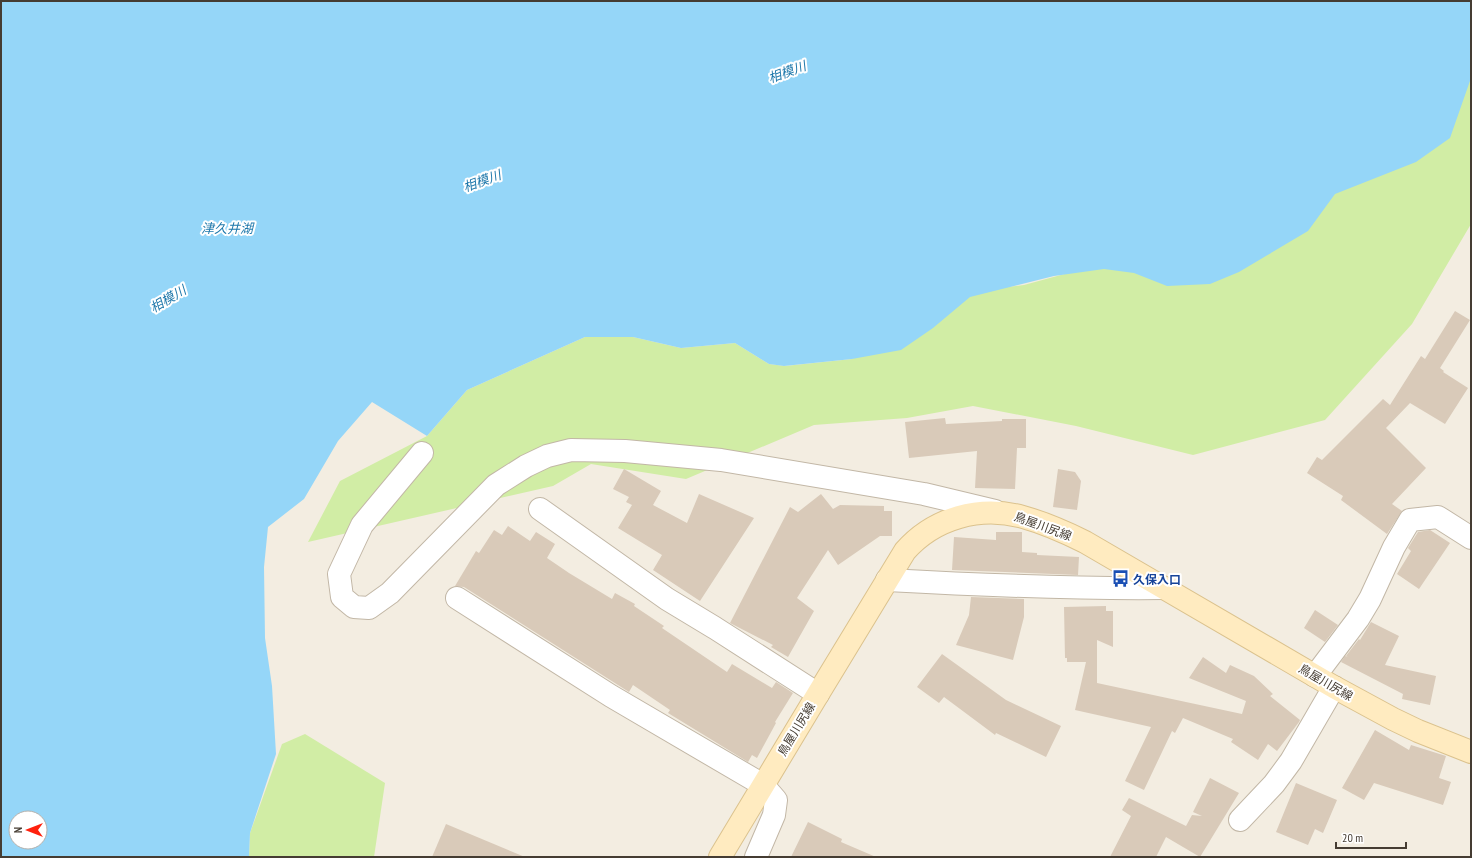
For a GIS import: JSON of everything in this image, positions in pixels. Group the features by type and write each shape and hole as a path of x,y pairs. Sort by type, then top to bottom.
{"main road":[{"name":"鳥屋川尻線","path":"720,857 899,560 922,534 951,519 968,515 987,513 1021,516 1072,536 1104,553 1334,687 1418,731 1471,752"}],"street":[{"path":"422,453 362,525 338,574 342,597 354,607 369,608 390,593 496,485 526,466 547,456 571,450 625,451 721,460 924,494 1008,514"},
{"path":"540,508 667,598 818,694"},
{"path":"1315,676 1358,619 1370,599 1394,547 1410,520 1438,517 1471,538"},
{"path":"887,580 1122,588 1164,588"},
{"path":"457,598 611,696 763,785 776,800 774,815 756,857"},
{"path":"1240,820 1274,784 1292,761 1334,687"}],"green space":[{"path":"1471,74 1471,224 1412,324 1325,420 1193,455 1076,426 973,406 907,418 814,425 686,479 591,464 553,486 308,542 340,481 427,436 467,390 585,337 633,337 681,348 735,343 769,364 785,366 852,359 970,291 1024,285 1105,263 1336,188"},
{"path":"305,734 385,783 374,857 249,857 250,833 282,744"}],"water":[{"name":"津久井湖","path":"1,1 1471,1 1471,78 1450,138 1416,162 1335,194 1308,231 1239,272 1210,284 1167,286 1134,273 1104,269 1054,276 970,297 933,328 901,350 852,359 784,366 769,364 735,343 681,348 633,337 585,337 467,390 427,436 372,402 338,441 304,499 268,527 264,567 265,638 272,686 276,754 250,833 249,857 1,857"}],"building":[{"path":"1455,311 1470,320 1440,368 1444,371 1443,372 1468,388 1445,424 1410,403 1386,428 1426,468 1392,504 1402,511 1387,534 1341,500 1343,496 1307,473 1317,457 1322,460 1383,399 1390,405 1421,356 1425,359"},
{"path":"945,418 946,424 1002,421 1002,419 1026,419 1026,448 1017,448 1015,489 975,488 977,451 909,458 905,422"},
{"path":"624,469 661,491 653,505 687,523 699,494 754,518 700,601 653,570 662,555 618,528 632,505 626,502 629,497 613,489"},
{"path":"1058,469 1075,472 1081,481 1077,510 1053,507"},
{"path":"821,494 833,509 840,505 884,506 884,511 892,511 892,536 880,536 838,565 828,550 797,598 814,611 788,657 771,647 773,645 730,623 790,507 798,512"},
{"path":"508,526 530,541 536,532 555,544 547,558 612,599 615,593 635,604 634,606 664,626 662,628 727,672 732,664 772,688 776,682 793,693 775,722 776,723 757,758 752,755 748,762 668,713 670,710 633,685 629,692 464,587 455,586 476,551 479,553 494,530 502,535"},
{"path":"1430,530 1450,543 1419,589 1397,574 1411,551 1408,548 1418,532"},
{"path":"996,532 1022,532 1022,552 1037,553 1037,555 1079,557 1078,575 952,570 954,537 996,540"},
{"path":"971,597 1024,599 1024,617 1013,660 956,645 969,615"},
{"path":"1106,606 1106,611 1113,611 1113,647 1097,640 1097,683 1242,714 1246,701 1189,678 1203,657 1226,673 1230,665 1254,676 1273,694 1270,696 1300,720 1299,722 1277,751 1268,744 1258,760 1231,742 1233,739 1183,718 1175,733 1172,731 1144,790 1125,781 1151,727 1075,710 1086,662 1067,662 1067,658 1065,658 1064,607"},
{"path":"1315,610 1338,625 1325,642 1304,628"},
{"path":"1371,622 1399,636 1385,665 1436,676 1430,705 1402,699 1403,694 1341,662 1345,656 1348,657 1346,656 1359,639 1360,640"},
{"path":"942,654 1006,700 1061,726 1046,757 996,733 995,735 944,697 939,703 917,687"},
{"path":"1375,730 1409,750 1411,745 1446,756 1439,778 1451,782 1443,805 1374,783 1364,800 1342,788"},
{"path":"1210,778 1239,793 1200,857 1166,837 1156,857 1110,857 1131,816 1122,810 1129,798 1186,826 1192,815 1202,816 1193,812"},
{"path":"1296,783 1337,800 1323,833 1315,829 1308,845 1276,832"},
{"path":"808,822 842,839 841,842 876,857 791,857"},
{"path":"446,824 525,857 432,857"}],"place":[{"name":"久保入口","path":"1120,579"}],"water label":[{"name":"相模川","path":"787,72"},
{"name":"相模川","path":"482,181"},
{"name":"相模川","path":"168,299"}]}
